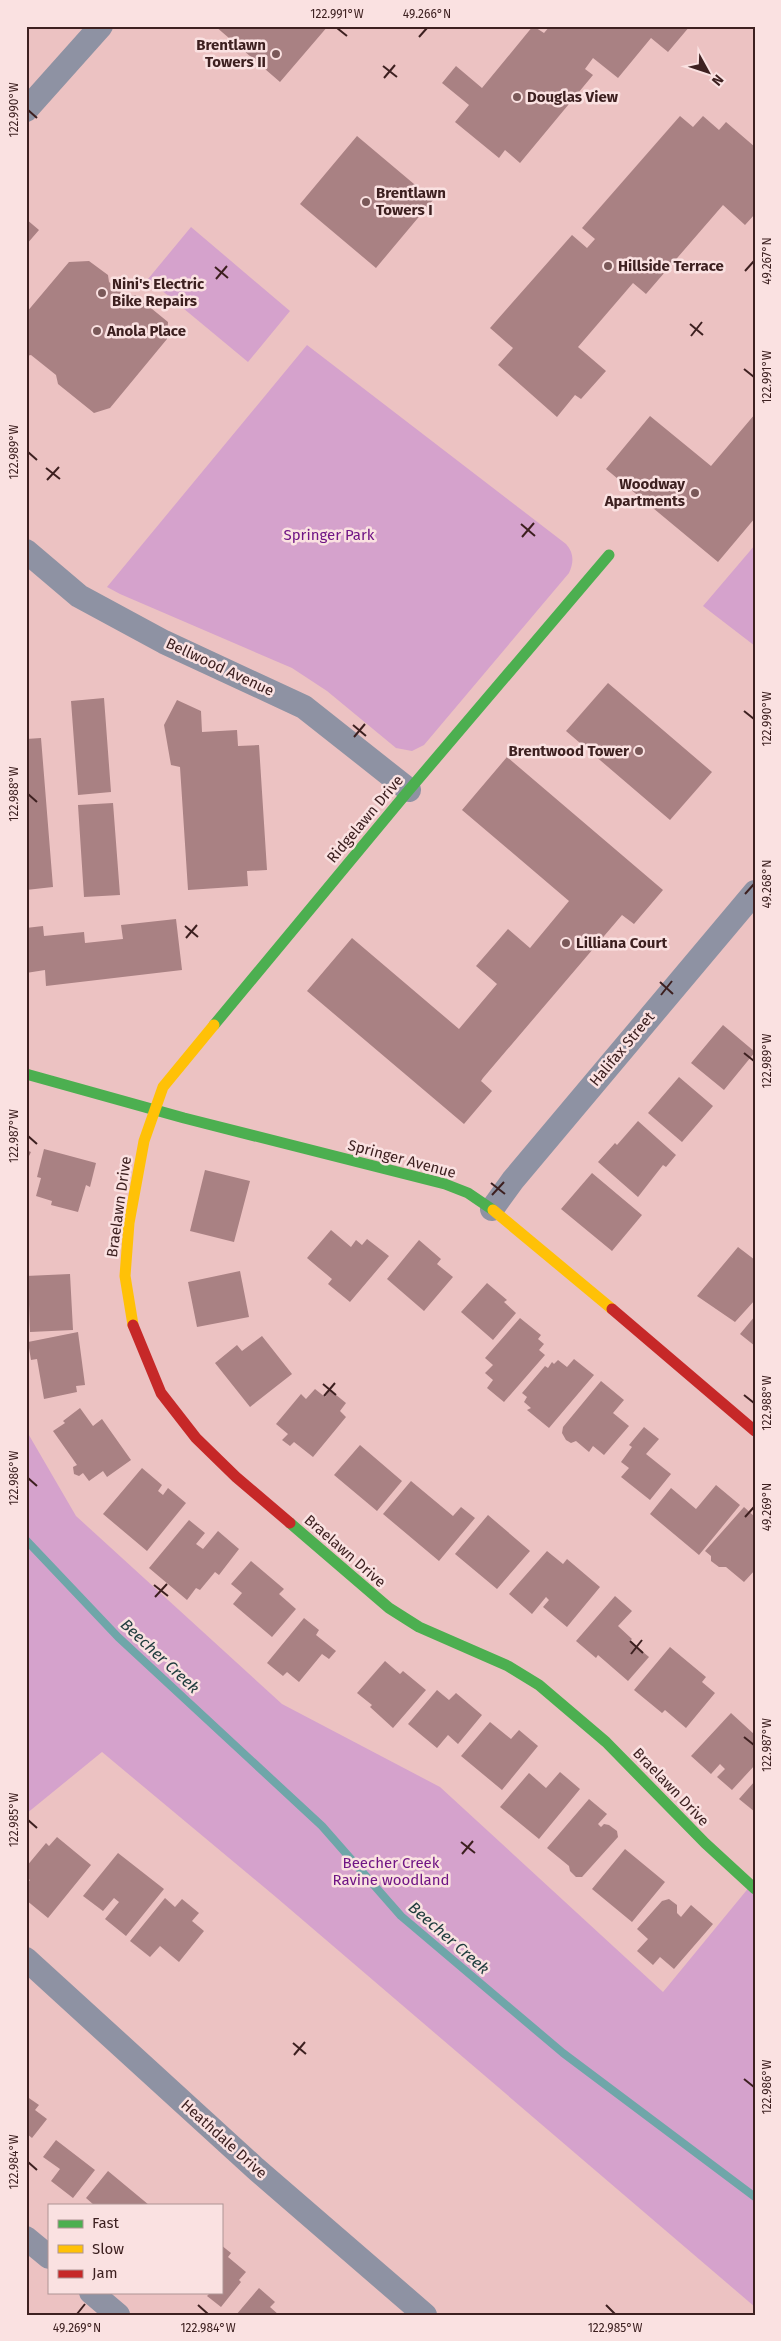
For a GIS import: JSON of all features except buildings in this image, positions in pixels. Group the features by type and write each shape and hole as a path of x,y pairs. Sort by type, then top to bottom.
{"street":[{"path":"26,110 101,26"},
{"name":"Bellwood Avenue","path":"26,552 79,596 164,642 304,707 409,790"},
{"name":"Ridgelawn Drive","path":"155,1110 163,1087 170,1078 409,790 609,555"},
{"name":"Halifax Street","path":"492,1209 513,1180 755,892"},
{"name":"Springer Avenue","path":"26,1074 155,1110 445,1184 468,1193 492,1209 755,1431"},
{"name":"Braelawn Drive","path":"155,1110 144,1141 129,1223 125,1276 134,1330 161,1393 196,1438 236,1477 389,1608 419,1627 508,1666 539,1685 565,1705 606,1742 705,1844 755,1889"},
{"name":"Heathdale Drive","path":"26,1960 255,2168 425,2315"},
{"path":"26,2238 48,2256"},
{"path":"93,2294 118,2315"}],"green space":[{"path":"191,227 290,311 248,362 148,279"},
{"name":"Springer Park","path":"307,345 566,544 572,554 572,565 569,573 424,745 412,751 396,748 327,691 292,668 107,587"},
{"path":"755,545 755,646 703,606"},
{"name":"Beecher Creek Ravine woodland","path":"26,1430 76,1516 282,1704 440,1787 663,1992 755,1880 755,2307 277,1898 102,1752 26,1814 26,1698 29,1691 26,1688"}],"waterway":[{"name":"Beecher Creek","path":"26,1540 118,1637 322,1826 401,1916 563,2053 755,2197"}],"traffic: fast":[{"path":"214,1025 409,790 609,555"},
{"path":"26,1074 184,1118 445,1184 468,1193 493,1210"},
{"path":"290,1523 389,1608 419,1627 508,1666 539,1685 606,1742 705,1843 755,1889"}],"traffic: slow":[{"path":"133,1325 125,1276 129,1223 144,1141 163,1087 214,1025"},
{"path":"493,1210 612,1309"}],"traffic: jam":[{"path":"612,1309 755,1431"},
{"path":"133,1325 161,1393 196,1438 236,1477 290,1523"}],"place":[{"name":"Brentlawn Towers II","path":"276,54"},
{"name":"Douglas View","path":"517,97"},
{"name":"Brentlawn Towers I","path":"366,202"},
{"name":"Hillside Terrace","path":"608,266"},
{"name":"Nini's Electric Bike Repairs","path":"102,293"},
{"name":"Anola Place","path":"97,331"},
{"name":"Woodway Apartments","path":"695,493"},
{"name":"Brentwood Tower","path":"639,751"},
{"name":"Lilliana Court","path":"566,943"}]}
